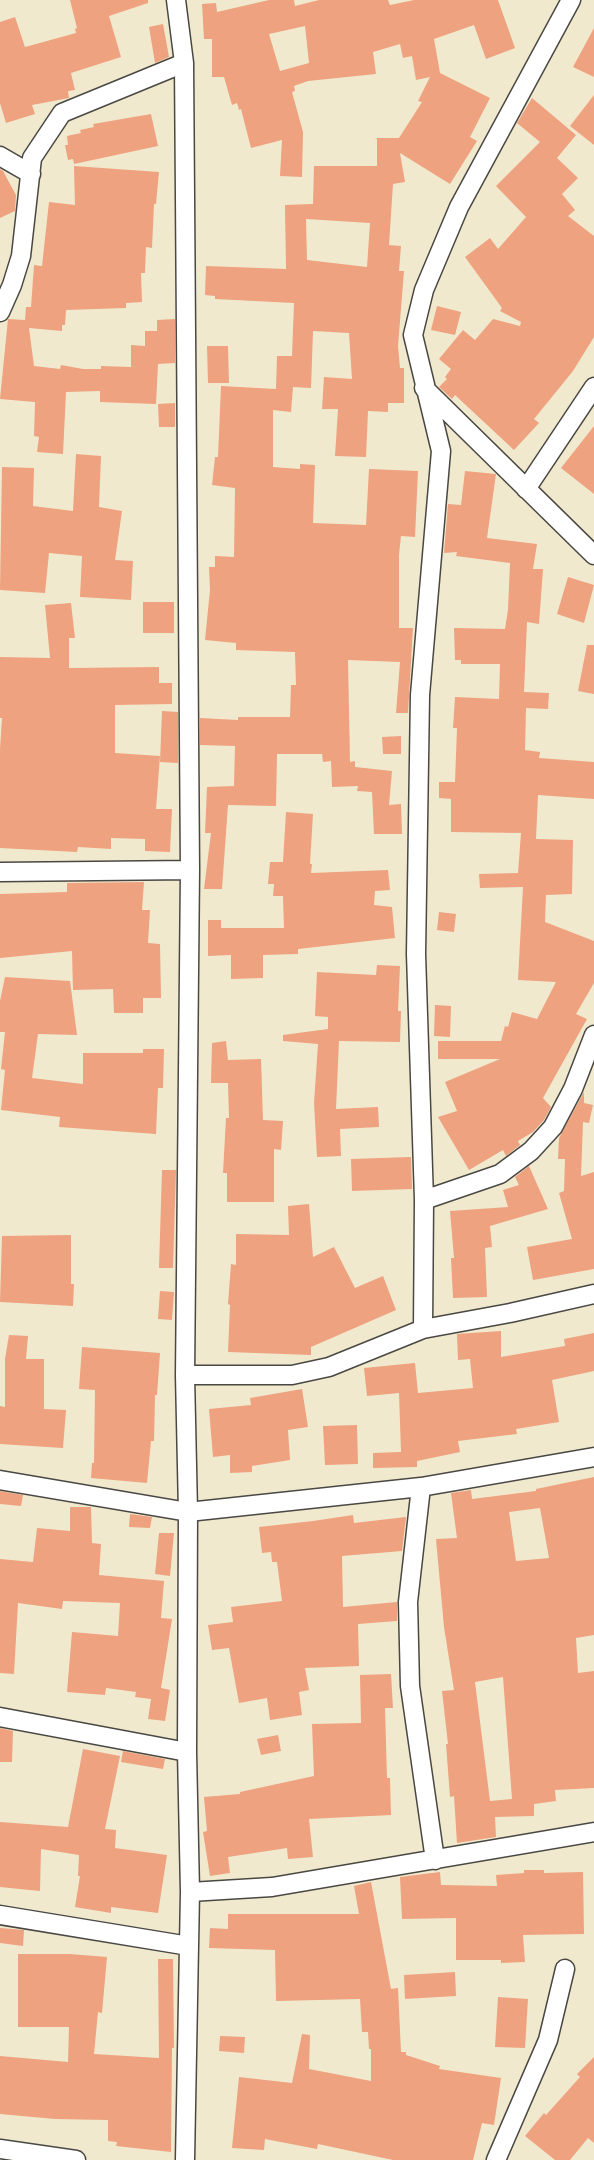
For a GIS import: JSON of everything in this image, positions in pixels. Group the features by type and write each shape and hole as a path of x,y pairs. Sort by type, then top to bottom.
{"street":[{"path":"176,0 184,63 190,870 185,1375 190,1892 185,2160"},
{"path":"423,1329 424,1200 416,954 420,695 441,451 413,335 424,290 459,207 571,0"},
{"path":"0,312 21,256 32,158 62,113 184,63"},
{"path":"0,156 31,174"},
{"path":"526,489 594,387"},
{"path":"424,388 594,555"},
{"path":"0,872 190,870"},
{"path":"424,1200 500,1174 531,1151 553,1127 573,1089 594,1035"},
{"path":"185,1375 292,1375 329,1367 423,1329 594,1294"},
{"path":"0,1480 188,1512 421,1487 594,1457"},
{"path":"421,1487 408,1602 410,1676 435,1860"},
{"path":"0,1717 187,1752"},
{"path":"190,1892 272,1887 594,1832"},
{"path":"0,1915 189,1946"},
{"path":"496,2160 548,2040 565,1969"},
{"path":"0,2149 76,2160"}],"building":[{"path":"70,0 148,0 148,3 109,16 121,57 71,73 75,90 68,91 69,98 32,105 35,114 6,123 0,103 0,22 15,17 25,47 76,33 77,28"},
{"path":"269,0 294,0 295,6 319,0 388,0 390,5 414,0 498,0 515,48 486,59 474,25 434,39 440,73 490,98 470,137 477,141 450,184 400,153 405,182 393,184 389,245 401,246 399,271 404,271 398,346 400,368 404,368 404,403 388,403 388,412 368,411 366,457 335,456 338,409 322,409 324,377 352,379 349,333 313,331 311,388 293,387 291,412 273,410 273,467 300,469 300,464 315,465 313,523 366,525 369,469 418,471 415,537 401,536 399,555 399,628 413,628 408,713 396,713 400,662 348,660 350,762 355,761 355,767 392,771 389,805 401,804 402,834 374,834 372,792 357,791 358,786 332,787 331,761 323,762 322,754 277,754 276,806 228,805 222,889 204,889 211,833 205,833 207,787 234,786 235,746 200,745 200,718 238,720 238,717 290,717 291,685 296,685 295,652 236,650 236,643 205,640 210,590 209,567 215,567 215,556 234,557 235,488 212,485 215,457 218,457 221,386 276,389 277,356 292,356 294,303 215,299 215,296 205,295 206,266 286,269 285,205 313,204 314,166 377,166 377,139 375,138 399,138 422,102 418,101 430,77 416,80 412,56 403,58 400,44 373,52 376,74 308,81 294,86 295,91 292,92 303,132 302,177 280,176 282,140 251,148 241,109 239,110 237,103 232,105 224,77 212,77 212,39 204,39 202,4 216,3 217,12","holes":["305,26 309,63 280,71 269,34","306,219 370,223 367,267 307,260"]},
{"path":"163,24 169,57 155,63 149,27"},
{"path":"594,28 594,77 573,67"},
{"path":"594,95 594,145 570,126"},
{"path":"532,98 576,135 557,158 578,178 562,194 575,210 568,216 594,236 594,337 573,371 534,419 539,423 514,450 455,395 452,399 439,387 447,379 445,377 451,369 439,359 463,330 475,340 493,319 520,326 521,322 500,311 502,308 465,257 490,238 498,249 526,217 496,186 540,142 517,123"},
{"path":"151,114 158,146 74,164 73,159 68,160 65,145 68,145 67,136 94,127 93,124"},
{"path":"74,166 159,172 156,204 154,204 152,248 146,247 145,273 141,273 142,302 126,303 126,308 66,310 65,325 62,325 62,331 29,328 34,366 60,369 61,365 83,369 101,369 101,366 131,367 131,345 145,346 145,331 157,331 157,320 175,319 175,363 158,364 156,404 100,402 100,391 66,392 63,454 37,452 39,437 34,436 35,402 0,399 8,319 25,320 26,307 31,307 34,265 42,266 49,202 75,205"},
{"path":"0,169 16,195 15,211 0,218"},
{"path":"437,306 461,312 455,335 431,330"},
{"path":"207,346 228,346 229,383 208,383"},
{"path":"175,403 175,427 159,427 158,404"},
{"path":"594,426 594,494 561,468"},
{"path":"76,454 101,456 99,507 122,511 115,560 133,561 131,600 80,597 82,556 49,553 45,593 0,590 2,467 34,468 33,506 73,511"},
{"path":"465,471 496,474 487,538 537,544 533,569 543,569 539,624 527,622 524,692 549,693 548,709 526,708 525,750 540,752 539,758 594,762 594,799 538,795 536,839 573,840 572,894 546,895 545,922 594,941 594,983 576,1014 587,1019 543,1098 551,1107 544,1120 533,1132 518,1141 520,1145 506,1156 503,1150 469,1170 438,1117 457,1111 445,1082 500,1059 438,1059 438,1041 501,1041 512,1012 537,1019 556,982 518,980 523,887 480,888 479,874 518,873 521,833 451,832 451,799 439,798 439,782 455,782 457,728 453,728 455,697 499,699 500,664 461,664 461,660 455,660 454,628 505,629 508,610 510,563 456,556 457,552 444,553 448,504 461,505"},
{"path":"568,577 594,585 584,623 557,614"},
{"path":"143,602 174,602 174,633 143,633"},
{"path":"71,603 75,638 69,638 69,668 159,667 159,683 172,683 172,704 115,705 115,753 160,756 156,809 172,809 170,852 145,851 145,839 111,838 111,849 78,847 77,852 0,848 2,718 0,718 0,657 50,658 45,605"},
{"path":"587,645 594,645 594,694 578,691"},
{"path":"162,711 178,712 178,763 160,762"},
{"path":"401,736 401,754 383,754 382,737"},
{"path":"286,812 313,814 311,873 388,870 390,890 375,891 374,905 392,907 395,938 298,949 298,954 263,955 263,978 231,979 231,955 208,956 208,920 221,920 221,928 284,928 283,896 273,896 274,884 268,884 270,862 283,862"},
{"path":"144,882 142,910 150,910 148,943 160,944 161,998 143,998 143,1013 114,1013 113,989 73,990 72,951 0,958 0,894 67,892 67,883"},
{"path":"439,912 456,914 454,932 437,930"},
{"path":"377,965 400,966 398,1011 401,1011 400,1042 339,1041 336,1109 378,1107 379,1127 340,1129 341,1156 317,1157 314,1103 318,1044 283,1041 283,1035 328,1029 328,1017 315,1016 317,972 376,975"},
{"path":"5,977 70,981 77,1035 38,1034 32,1078 83,1084 83,1053 143,1053 143,1049 164,1049 163,1088 158,1088 156,1134 59,1127 60,1117 1,1110 5,1070 1,1069 5,1032 0,1032 0,1001"},
{"path":"435,1005 451,1006 450,1037 434,1036"},
{"path":"226,1041 228,1060 261,1059 263,1120 283,1121 281,1150 274,1149 274,1202 227,1202 227,1173 223,1173 226,1118 229,1118 228,1083 211,1083 212,1043"},
{"path":"584,1092 584,1103 593,1105 589,1123 583,1122 581,1176 594,1172 594,1269 533,1280 527,1247 572,1239 559,1193 564,1191 565,1159 558,1159 559,1138"},
{"path":"411,1157 412,1189 352,1191 351,1159"},
{"path":"529,1166 548,1209 490,1226 492,1247 485,1248 487,1297 453,1298 451,1258 454,1258 450,1211 508,1207 503,1190 519,1185 515,1177"},
{"path":"162,1170 176,1170 173,1268 159,1268"},
{"path":"309,1204 313,1257 334,1247 355,1288 383,1276 396,1310 311,1347 311,1355 228,1352 230,1305 228,1304 231,1264 236,1265 236,1234 289,1235 288,1206"},
{"path":"71,1235 73,1306 0,1302 2,1236"},
{"path":"160,1291 174,1292 172,1320 158,1319"},
{"path":"501,1331 501,1357 565,1346 564,1339 594,1333 594,1371 552,1380 559,1422 516,1429 517,1434 458,1441 460,1452 417,1461 417,1467 373,1468 373,1453 401,1452 399,1393 367,1396 364,1368 415,1363 418,1393 473,1388 470,1359 458,1360 457,1334"},
{"path":"9,1335 28,1336 26,1359 44,1359 44,1409 66,1410 63,1448 0,1444 0,1406 5,1407 5,1359"},
{"path":"82,1347 160,1353 157,1395 155,1395 154,1441 151,1441 147,1483 91,1478 92,1463 94,1463 95,1390 79,1389"},
{"path":"302,1389 308,1427 288,1430 290,1460 252,1466 252,1472 230,1473 230,1455 213,1457 209,1409 251,1405 250,1398"},
{"path":"357,1425 358,1464 325,1465 323,1426"},
{"path":"594,1477 594,1635 576,1638 578,1673 594,1671 594,1788 555,1790 556,1801 534,1804 534,1816 495,1817 496,1837 457,1843 454,1796 450,1797 446,1744 448,1744 442,1691 454,1690 444,1627 436,1539 457,1538 451,1493 471,1490 472,1499 536,1491 536,1489","holes":["540,1508 549,1558 516,1561 509,1512","503,1677 512,1799 490,1801 475,1682"]},
{"path":"0,1491 23,1495 21,1506 0,1504"},
{"path":"70,1507 91,1507 92,1543 101,1544 99,1575 164,1581 161,1618 172,1619 161,1688 170,1690 165,1721 148,1719 151,1699 135,1697 136,1692 106,1688 105,1695 67,1692 72,1632 118,1636 120,1603 63,1601 62,1609 18,1603 14,1674 0,1673 0,1559 33,1562 37,1528 70,1531"},
{"path":"130,1514 152,1517 150,1528 129,1527"},
{"path":"353,1515 354,1523 406,1517 402,1551 342,1556 343,1607 397,1602 397,1621 358,1624 359,1666 305,1668 309,1690 299,1692 302,1715 270,1720 267,1698 239,1703 229,1648 212,1650 208,1625 233,1622 231,1607 282,1601 277,1562 272,1562 271,1552 262,1553 259,1527"},
{"path":"159,1533 174,1533 170,1576 155,1574"},
{"path":"391,1674 393,1708 385,1708 387,1778 390,1778 391,1815 309,1819 313,1857 288,1859 287,1848 228,1857 230,1873 210,1876 203,1832 207,1831 204,1797 240,1794 240,1792 314,1776 312,1724 361,1723 360,1675"},
{"path":"0,1728 13,1731 12,1762 0,1762"},
{"path":"278,1735 281,1751 261,1755 257,1739"},
{"path":"83,1749 120,1756 105,1829 116,1830 115,1848 167,1855 158,1913 111,1907 111,1913 75,1907 80,1876 78,1876 79,1855 41,1849 40,1891 0,1887 0,1822 68,1827"},
{"path":"123,1751 165,1759 163,1769 121,1762"},
{"path":"524,1870 544,1870 544,1873 583,1872 584,1934 523,1935 525,1962 456,1960 456,1918 402,1919 400,1877 440,1872 441,1885 497,1886 496,1875 524,1873"},
{"path":"371,1882 391,1989 398,1988 401,2052 440,2066 439,2069 501,2078 494,2125 482,2123 473,2160 393,2160 318,2144 317,2149 265,2139 264,2150 232,2148 239,2077 292,2083 302,2034 310,2035 309,2069 371,2081 371,2049 369,2049 368,2032 362,2032 360,1999 276,2001 275,1950 209,1948 210,1928 228,1929 228,1914 359,1914 354,1886"},
{"path":"0,1928 24,1930 23,1946 0,1943"},
{"path":"18,1954 107,1957 102,2013 98,2012 94,2054 159,2058 158,1959 173,1959 174,2048 172,2048 171,2152 116,2146 117,2142 108,2141 108,2120 55,2119 0,2114 0,2056 68,2062 69,2027 18,2027"},
{"path":"455,1972 456,1996 405,1999 404,1975"},
{"path":"498,1997 528,1999 525,2048 495,2047"},
{"path":"220,2036 245,2037 244,2053 219,2051"},
{"path":"594,2057 594,2143 588,2138 570,2160 555,2160 525,2136 580,2077 577,2074"}]}
